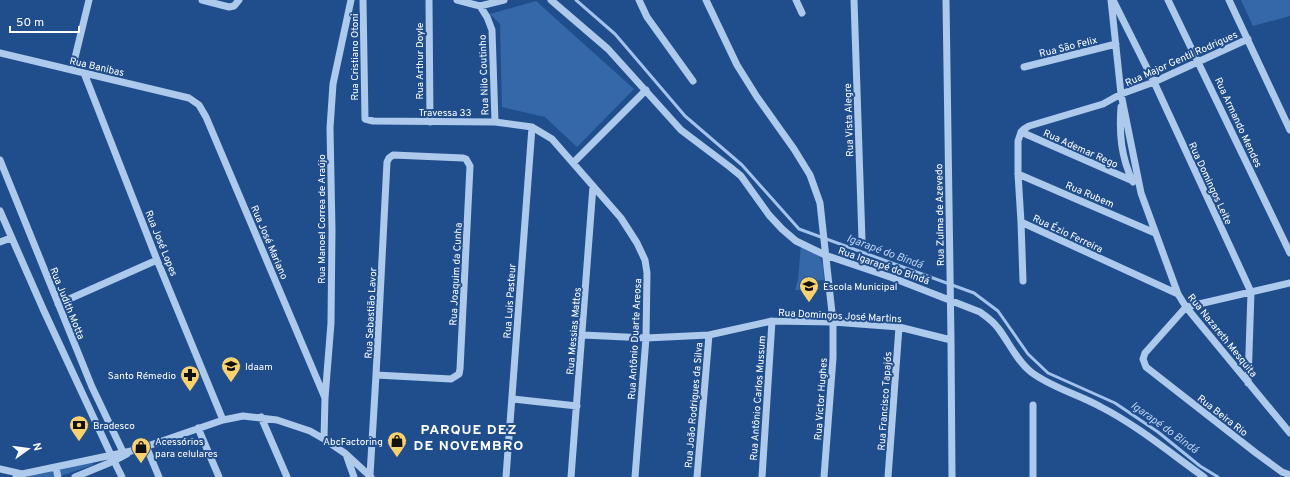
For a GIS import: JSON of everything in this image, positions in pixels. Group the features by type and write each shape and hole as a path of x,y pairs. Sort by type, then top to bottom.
{"street":[{"path":"72,70 89,0"},
{"path":"202,0 229,7 234,6 238,0"},
{"name":"Rua Manoel Correa de Araújo","path":"324,439 325,398 331,323 332,230 330,128 333,84 351,0"},
{"name":"Rua Cristiano Otoni","path":"363,0 364,114"},
{"name":"Rua Arthur Doyle","path":"429,0 430,122"},
{"path":"457,0 480,6 504,0"},
{"name":"Rua Igarapé do Bindá","path":"551,0 608,49 681,130 741,176 769,215 796,241 825,255 950,296 980,312 990,319 1022,363 1036,375 1075,396 1100,406 1126,421 1204,477"},
{"path":"639,0 647,17 693,81"},
{"name":"Rua Victor Hughes","path":"706,0 737,66 794,149 810,176 820,203 833,322 833,358 824,477"},
{"path":"796,0 802,13"},
{"name":"Rua Vista Alegre","path":"854,0 862,240"},
{"name":"Rua Zulma de Azevedo","path":"946,0 952,477"},
{"name":"Rua Nazareth Mesquita","path":"1112,0 1121,94 1141,193 1178,294 1186,307 1290,433"},
{"name":"Rua Domingos Leite","path":"1112,0 1154,82 1251,292 1248,383"},
{"name":"Rua Armando Mendes","path":"1168,0 1290,253"},
{"path":"1229,0 1290,130"},
{"name":"Rua Nilo Coutinho","path":"480,6 487,16 492,30 495,122"},
{"name":"Rua Major Gentil Rodrigues","path":"1121,94 1154,82 1248,39"},
{"name":"Rua São Felix","path":"1024,67 1116,44"},
{"name":"Rua Banibas","path":"0,53 189,98"},
{"name":"Rua José Lopes","path":"84,73 157,260 223,420"},
{"path":"574,162 646,90"},
{"path":"1021,132 1029,126 1103,104 1121,94"},
{"name":"Rua Nazareth Mesquita","path":"1121,94 1120,126 1123,159 1133,181 1141,193"},
{"name":"Rua José Mariano","path":"189,98 199,105 206,117 325,398"},
{"name":"Travessa 33","path":"364,114 365,119 373,121 495,122 532,127"},
{"name":"Rua Antônio Duarte Areosa","path":"532,127 552,139 574,162 621,218 637,243 645,260 647,273 646,338 635,477"},
{"name":"Rua Luis Pasteur","path":"506,477 532,127"},
{"name":"Rua Ézio Ferreira","path":"1021,132 1018,141 1018,174 1021,222 1178,294"},
{"name":"Rua Ademar Rego","path":"1021,132 1133,181"},
{"name":"Rua Sebastião Lavor","path":"370,476 387,162 393,155 463,158 466,159 470,166"},
{"name":"Rua Judith Motta","path":"0,160 92,387 123,452"},
{"name":"Rua Joaquim da Cunha","path":"376,375 451,379 459,374 470,166"},
{"name":"Rua Rubem","path":"1018,174 1155,233"},
{"name":"Rua Messias Mattos","path":"571,477 583,335 593,186"},
{"path":"0,211 11,238 122,477"},
{"path":"1021,222 1023,282"},
{"path":"0,242 11,238"},
{"path":"58,304 157,260"},
{"path":"1186,307 1290,282"},
{"name":"Rua Beira Rio","path":"1186,307 1145,353 1144,359 1146,367 1256,453 1282,472 1290,475"},
{"name":"Rua Domingos José Martins","path":"583,335 646,338 709,335 772,320 833,322 899,327 951,340"},
{"name":"Rua Antônio Carlos Mussum","path":"762,477 772,320"},
{"name":"Rua Francisco Tapajós","path":"888,477 899,327"},
{"name":"Rua João Rodrigues da Silva","path":"697,477 709,335"},
{"path":"512,399 577,406"},
{"path":"1033,405 1033,477"},
{"path":"0,469 19,475 113,458 198,428 223,420 243,416 277,420 293,425 324,439 346,454 370,476"},
{"path":"261,417 287,477"},
{"path":"198,428 219,477"},
{"path":"146,446 159,477"},
{"path":"75,477 90,474 123,452 132,451"},
{"path":"346,454 354,477"},
{"path":"56,468 58,477"}],"shaded area":[{"path":"1241,0 1290,0 1290,16 1253,26"},
{"path":"536,1 634,89 577,147 545,117 502,107 500,24 490,14"},
{"path":"801,245 817,254 822,261 824,280 814,281 813,289 795,290 798,280"},
{"path":"92,461 93,465 57,477 25,477 48,468"}],"waterway":[{"name":"Igarapé do Bindá","path":"576,0 615,34 685,116 742,165 799,229 974,293 998,311 1028,354 1048,373 1115,403 1158,432 1200,466 1218,477"}],"place":[{"name":"Escola Municipal","path":"809,303"},
{"name":"Idaam","path":"231,383"},
{"name":"Santo Rémedio","path":"190,392"},
{"name":"Bradesco","path":"79,442"},
{"name":"AbcFactoring","path":"397,458"},
{"name":"Acessórios para celulares","path":"141,464"}],"district":[{"name":"PARQUE DEZ DE NOVEMBRO","path":"469,438"}]}
